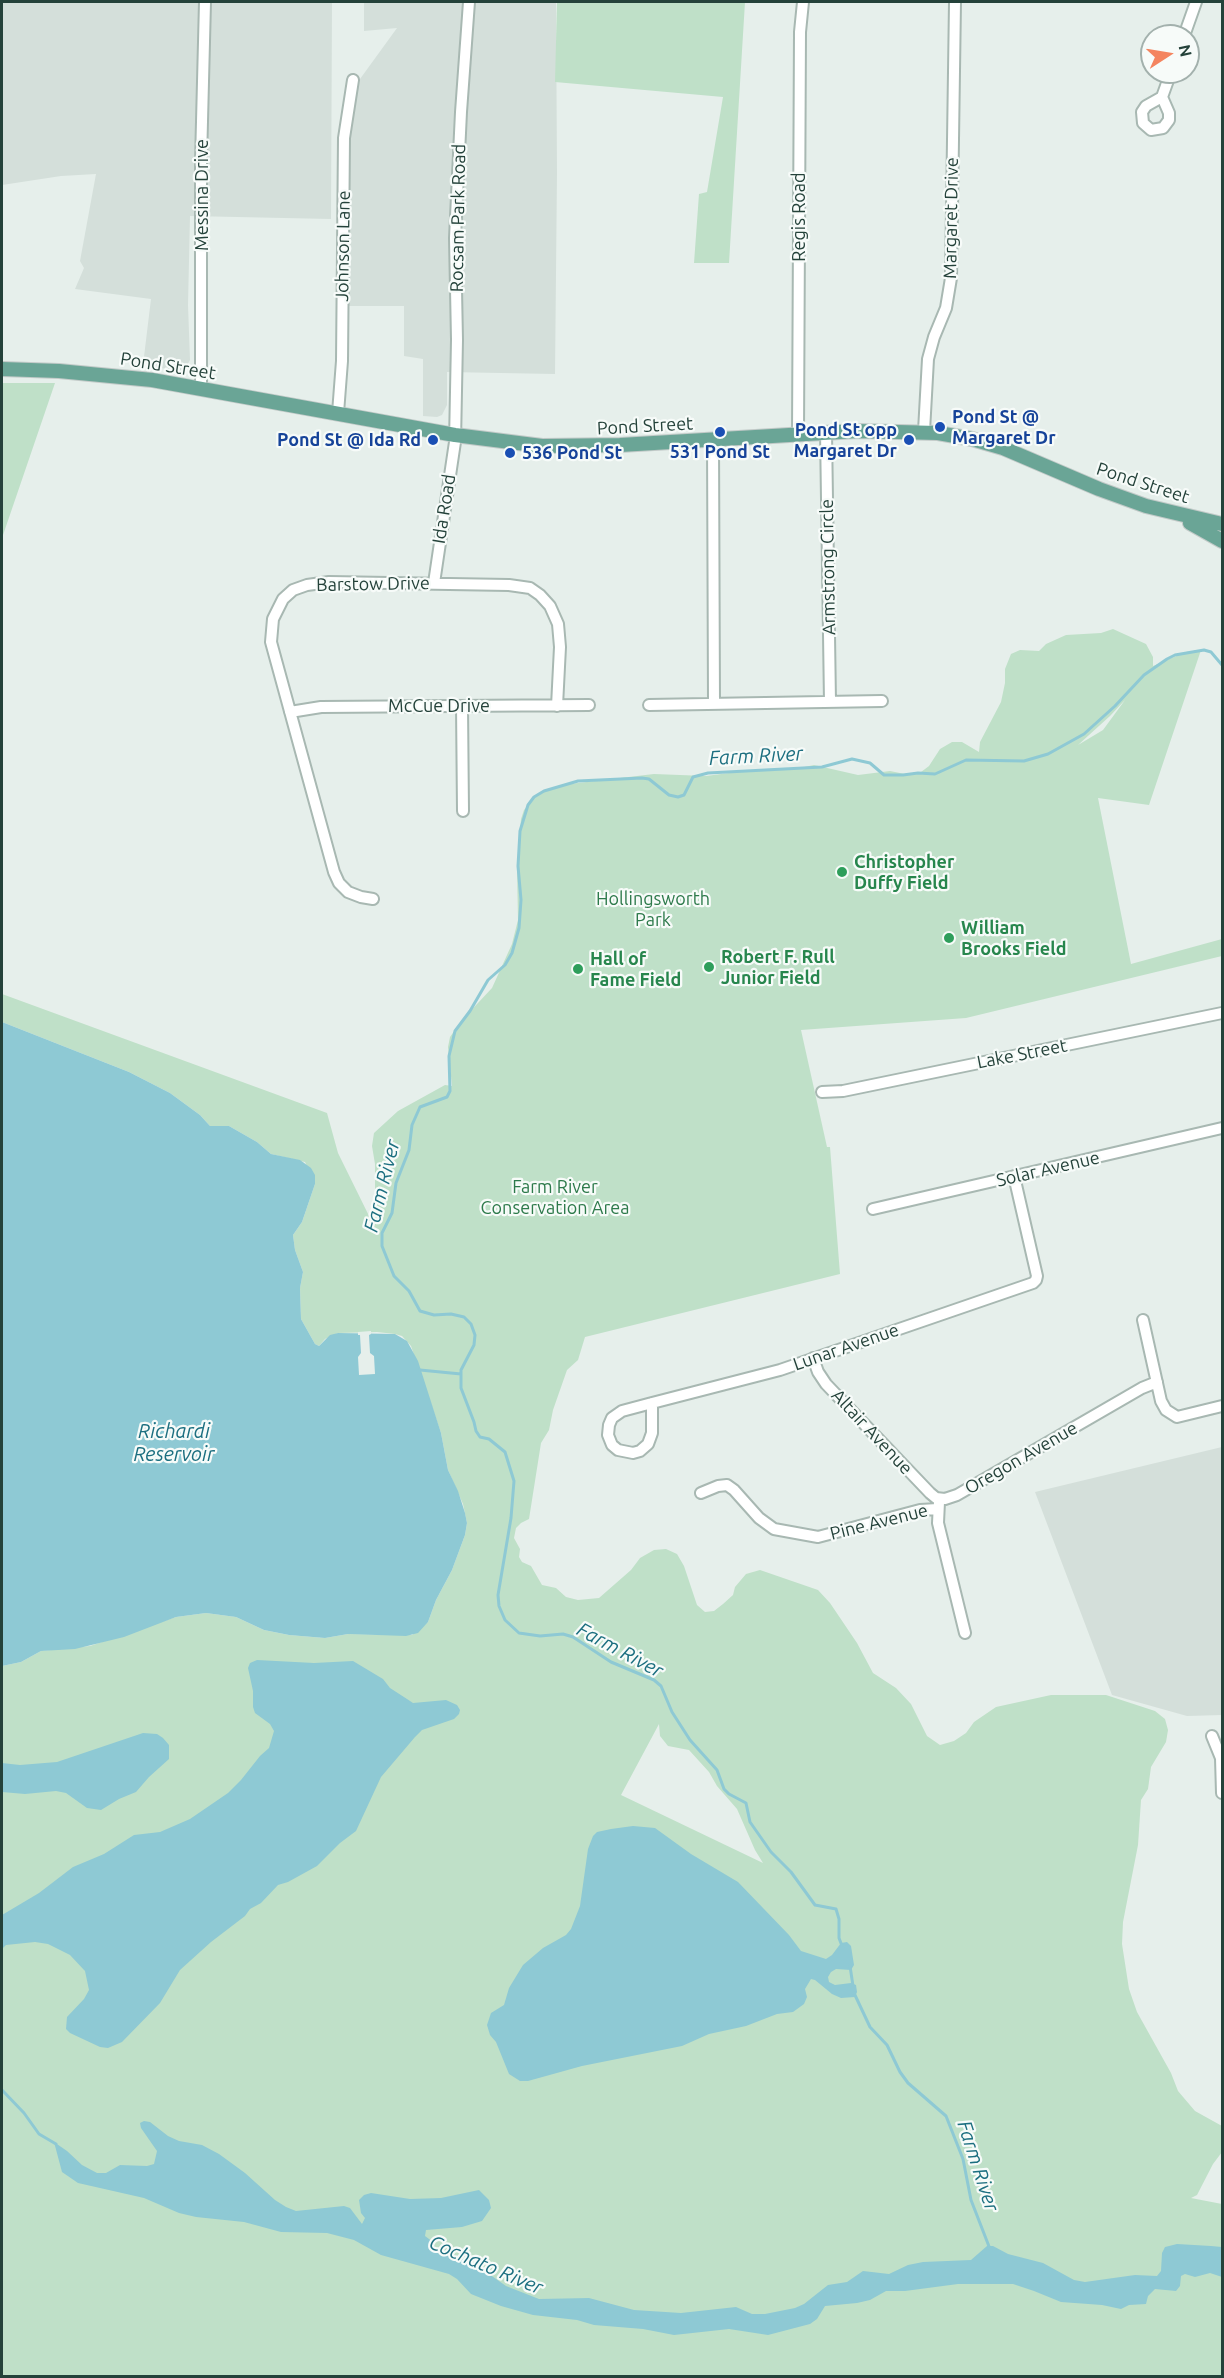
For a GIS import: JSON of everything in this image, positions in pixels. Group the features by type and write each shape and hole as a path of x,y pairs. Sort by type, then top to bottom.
{"main road":[{"name":"Pond Street","path":"2,369 59,371 134,378 516,444 569,447 826,432 924,431 960,436 1003,448 1111,494 1169,513 1222,524"},
{"path":"1169,513 1222,540"}],"street":[{"name":"Messina Drive","path":"201,388 201,161 205,2"},
{"name":"Rocsam Park Road","path":"455,435 458,340 455,238 469,2"},
{"name":"Regis Road","path":"798,434 800,32 803,2"},
{"name":"Margaret Drive","path":"924,431 928,359 946,308 951,278 955,2"},
{"path":"1188,24 1196,2"},
{"name":"Johnson Lane","path":"338,412 342,348 344,138 353,80"},
{"path":"1162,98 1167,84"},
{"name":"Armstrong Circle","path":"826,432 830,702"},
{"name":"Ida Road","path":"434,583 455,435"},
{"path":"713,440 714,704"},
{"name":"Barstow Drive","path":"373,899 348,892 336,878 273,652 270,634 276,611 288,594 307,585 322,582 517,585 530,588 540,595 553,612 560,631 557,706"},
{"path":"649,705 882,701"},
{"name":"McCue Drive","path":"290,712 314,708 589,705"},
{"path":"462,706 463,811"},
{"name":"Lake Street","path":"822,1092 843,1090 1222,1013"},
{"name":"Solar Avenue","path":"873,1209 1222,1128"},
{"name":"Lunar Avenue","path":"652,1403 652,1433 646,1446 633,1453 622,1452 615,1448 608,1432 612,1418 621,1411 652,1403 771,1373 1036,1280 1014,1176"},
{"path":"1143,1320 1161,1401 1169,1414 1181,1416 1222,1406"},
{"name":"Altair Avenue","path":"813,1358 826,1384 939,1504"},
{"name":"Oregon Avenue","path":"939,1504 957,1496 1142,1388 1157,1382"},
{"name":"Pine Avenue","path":"700,1493 726,1485 734,1490 768,1526 784,1532 825,1536 939,1504"},
{"path":"939,1504 938,1523 965,1633"},
{"path":"1212,1736 1221,1758 1222,1792"}],"shaded area":[{"path":"2,2 332,2 331,219 190,216 188,305 190,360 185,369 179,371 143,365 151,299 75,289 84,268 80,261 96,174 61,176 2,185"},
{"path":"364,2 556,2 555,374 447,372 447,405 442,415 437,417 423,416 423,359 404,356 404,306 347,306 349,137 353,112 360,79 397,28 364,31"},
{"path":"1222,1447 1222,1715 1187,1716 1112,1695 1035,1492"}],"green space":[{"path":"557,2 745,2 729,263 694,263 699,194 707,192 723,97 555,82"},
{"path":"2,383 55,383 2,538"},
{"path":"1113,629 1146,644 1153,657 1153,666 1186,652 1201,650 1149,805 1098,798 1131,964 1222,939 1222,956 966,1018 801,1030 827,1147 830,1147 840,1274 585,1337 578,1360 567,1370 553,1410 549,1430 541,1443 529,1519 516,1528 514,1538 520,1549 519,1557 522,1562 531,1566 542,1585 556,1588 566,1597 578,1600 599,1598 631,1570 640,1558 654,1550 666,1549 677,1554 684,1566 697,1605 705,1612 714,1611 733,1595 735,1587 746,1574 760,1570 818,1590 830,1603 857,1643 873,1673 896,1688 911,1704 927,1736 940,1745 954,1741 966,1733 974,1722 996,1707 1051,1695 1106,1695 1155,1711 1165,1719 1168,1730 1166,1742 1151,1767 1148,1789 1141,1800 1138,1845 1123,1922 1122,1944 1129,1989 1137,2012 1171,2073 1178,2091 1195,2111 1222,2126 1222,2152 1197,2195 1191,2198 1222,2204 1222,2376 2,2376 2,1666 21,1662 41,1651 90,1646 176,1617 206,1613 236,1617 264,1630 289,1635 325,1638 348,1634 412,1635 428,1622 436,1600 452,1570 467,1523 463,1504 448,1470 441,1433 411,1346 402,1336 377,1332 338,1333 325,1339 319,1346 315,1344 301,1319 300,1288 303,1272 295,1250 293,1235 302,1222 315,1184 305,1162 271,1154 257,1142 229,1126 210,1126 200,1115 170,1093 129,1072 2,1022 2,994 327,1113 338,1153 373,1224 375,1164 372,1146 374,1133 398,1111 445,1085 452,1086 448,1047 450,1037 462,1020 492,988 512,944 518,920 517,867 521,819 524,810 535,797 561,785 654,774 706,776 752,770 790,770 814,765 858,775 890,771 905,774 921,772 929,766 940,749 952,742 962,742 979,752 980,742 1001,702 1005,669 1011,654 1020,650 1039,651 1046,644 1066,635 1101,633","holes":["1125,700 1103,730 1078,745 1110,716","659,1724 660,1736 668,1746 689,1750 737,1809 763,1863 621,1795"]}],"water":[{"name":"Richardi Reservoir","path":"2,1022 129,1072 170,1093 200,1115 210,1126 229,1126 257,1142 271,1154 300,1160 311,1168 315,1175 315,1184 302,1222 293,1235 295,1250 303,1272 300,1288 301,1319 315,1344 319,1346 330,1335 338,1333 395,1334 407,1341 418,1361 441,1433 448,1470 465,1513 467,1523 465,1535 452,1570 436,1600 428,1622 418,1633 406,1636 348,1634 325,1638 289,1635 264,1630 236,1617 206,1613 176,1617 124,1637 75,1649 41,1651 21,1662 2,1666"},
{"path":"257,1660 314,1663 353,1661 383,1679 390,1688 413,1703 446,1700 457,1705 460,1710 459,1714 454,1719 422,1730 415,1737 381,1777 356,1831 317,1866 278,1885 261,1903 250,1909 245,1916 211,1942 180,1970 160,2003 122,2042 108,2048 100,2047 66,2029 67,2017 84,1999 89,1990 85,1971 70,1955 48,1944 35,1942 6,1945 2,1949 2,1915 39,1893 73,1867 104,1854 134,1835 160,1832 190,1819 228,1793 241,1780 269,1748 274,1731 270,1724 255,1713 253,1707 253,1691 248,1668 250,1663"},
{"path":"143,1733 157,1734 163,1738 169,1745 169,1759 136,1792 101,1810 87,1808 66,1793 56,1791 25,1794 2,1792 2,1763 20,1765 57,1762"},
{"path":"633,1826 655,1828 691,1854 738,1882 789,1935 801,1951 826,1959 841,1943 847,1942 851,1946 854,1965 851,1970 836,1969 828,1977 829,1982 835,1985 851,1983 856,1985 855,1997 841,1998 811,1979 805,1989 807,1997 804,2004 793,2012 777,2014 746,2026 709,2034 682,2046 582,2066 528,2081 520,2081 509,2074 487,2025 491,2013 504,2005 509,1988 523,1965 571,1929 580,1906 588,1849 593,1836 597,1832"},
{"path":"150,2122 168,2136 179,2141 202,2145 219,2154 245,2173 275,2200 296,2211 344,2206 350,2208 362,2224 365,2218 361,2213 359,2200 364,2195 371,2193 410,2199 441,2198 479,2190 489,2200 491,2208 482,2221 462,2227 426,2230 425,2236 433,2242 436,2252 441,2255 456,2255 479,2267 506,2286 539,2299 589,2298 634,2310 681,2313 736,2307 752,2314 765,2314 795,2308 804,2304 828,2285 847,2282 863,2271 889,2274 908,2265 923,2262 971,2260 987,2246 1043,2263 1074,2280 1085,2282 1135,2275 1157,2276 1161,2271 1162,2253 1165,2247 1177,2244 1222,2247 1222,2277 1210,2273 1195,2277 1185,2274 1181,2276 1180,2286 1176,2291 1155,2289 1148,2296 1146,2304 1129,2305 1121,2309 1061,2302 1013,2284 958,2284 905,2291 886,2291 870,2300 825,2306 817,2319 810,2324 768,2335 729,2329 674,2335 643,2329 594,2325 577,2320 533,2315 501,2306 471,2294 449,2274 381,2255 354,2240 327,2233 281,2232 244,2222 196,2217 179,2213 144,2198 78,2183 62,2172 54,2142 82,2165 97,2173 106,2173 120,2165 154,2164 157,2151 141,2128 140,2123"}],"pier":[{"path":"371,1331 369,1335 370,1353 374,1356 375,1374 359,1375 358,1357 361,1353 358,1332"}],"waterway":[{"name":"Farm River","path":"842,1946 836,1909 815,1905 791,1872 771,1852 750,1822 746,1803 724,1789 717,1770 690,1740 672,1712 661,1686 654,1680 611,1662 573,1637 563,1634 540,1636 519,1633 505,1620 499,1606 498,1595 511,1518 514,1481 505,1452 489,1439 480,1437 476,1431 461,1388 461,1370 474,1345 475,1335 471,1324 464,1317 451,1314 434,1315 420,1311 409,1291 394,1276 382,1246 382,1233 392,1213 396,1183 409,1150 412,1125 420,1107 447,1097 450,1091 449,1056 455,1031 488,980 505,965 512,953 519,928 521,900 518,866 520,831 528,805 534,797 544,791 578,781 642,778 649,779 669,795 678,797 684,795 693,777 708,773 822,767 852,759 870,763 884,775 935,774 966,760 1024,761 1048,754 1084,734 1144,675 1175,655 1204,650 1211,652 1222,665"},
{"path":"420,1370 461,1374"},
{"name":"Farm River","path":"850,1966 853,1986"},
{"name":"Farm River","path":"854,1993 870,2027 887,2045 908,2083 946,2116 963,2159 971,2200 990,2249"},
{"name":"Cochato River","path":"2,2090 24,2113 39,2134 56,2144"}],"place":[{"name":"Pond St @ Margaret Dr","path":"940,427"},
{"name":"531 Pond St","path":"720,432"},
{"name":"Pond St @ Ida Rd","path":"433,440"},
{"name":"Pond St opp Margaret Dr","path":"909,440"},
{"name":"536 Pond St","path":"510,453"},
{"name":"Christopher Duffy Field","path":"842,872"},
{"name":"William Brooks Field","path":"949,938"},
{"name":"Robert F. Rull Junior Field","path":"709,967"},
{"name":"Hall of Fame Field","path":"578,969"}],"park label":[{"name":"Hollingsworth Park","path":"653,909"},
{"name":"Farm River Conservation Area","path":"555,1197"}]}
